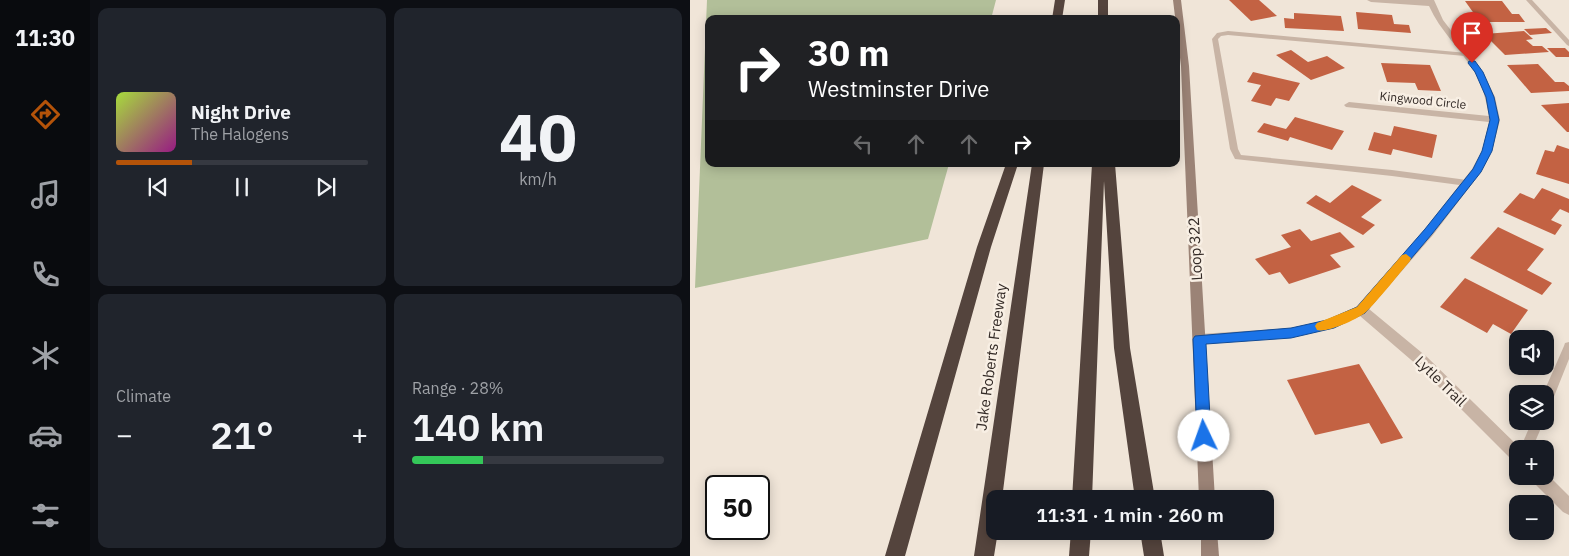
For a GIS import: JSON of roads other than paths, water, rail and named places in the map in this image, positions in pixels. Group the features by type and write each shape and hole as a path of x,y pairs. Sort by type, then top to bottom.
{"highway":[{"path":"1103,15 1104,0"},
{"path":"1057,15 1060,1"},
{"path":"895,556 984,247 1011,167"},
{"name":"Jake Roberts Freeway","path":"984,556 1038,167"},
{"path":"1082,490 1098,167"},
{"path":"1109,167 1122,348 1144,490"},
{"path":"1080,556 1081,540"},
{"path":"1151,540 1154,556"}],"main road":[{"name":"Loop 322","path":"1177,0 1179,15"},
{"name":"Loop 322","path":"1180,25 1185,66 1207,490"},
{"path":"1209,540 1210,556"}],"street":[{"path":"1200,339 1291,333 1330,324 1361,310 1429,232 1477,170 1487,151 1495,120 1490,97 1479,72 1439,20 1431,2 1371,0"},
{"name":"Kingwood Circle","path":"1349,105 1495,120"},
{"name":"Lytle Trail","path":"1361,310 1422,361 1509,447"},
{"path":"1547,485 1569,507"}],"lane":[{"path":"1529,0 1569,44"},
{"path":"1465,54 1228,33 1219,34 1215,39 1234,150 1238,157 1467,183"},
{"path":"1553,385 1569,346"}]}
